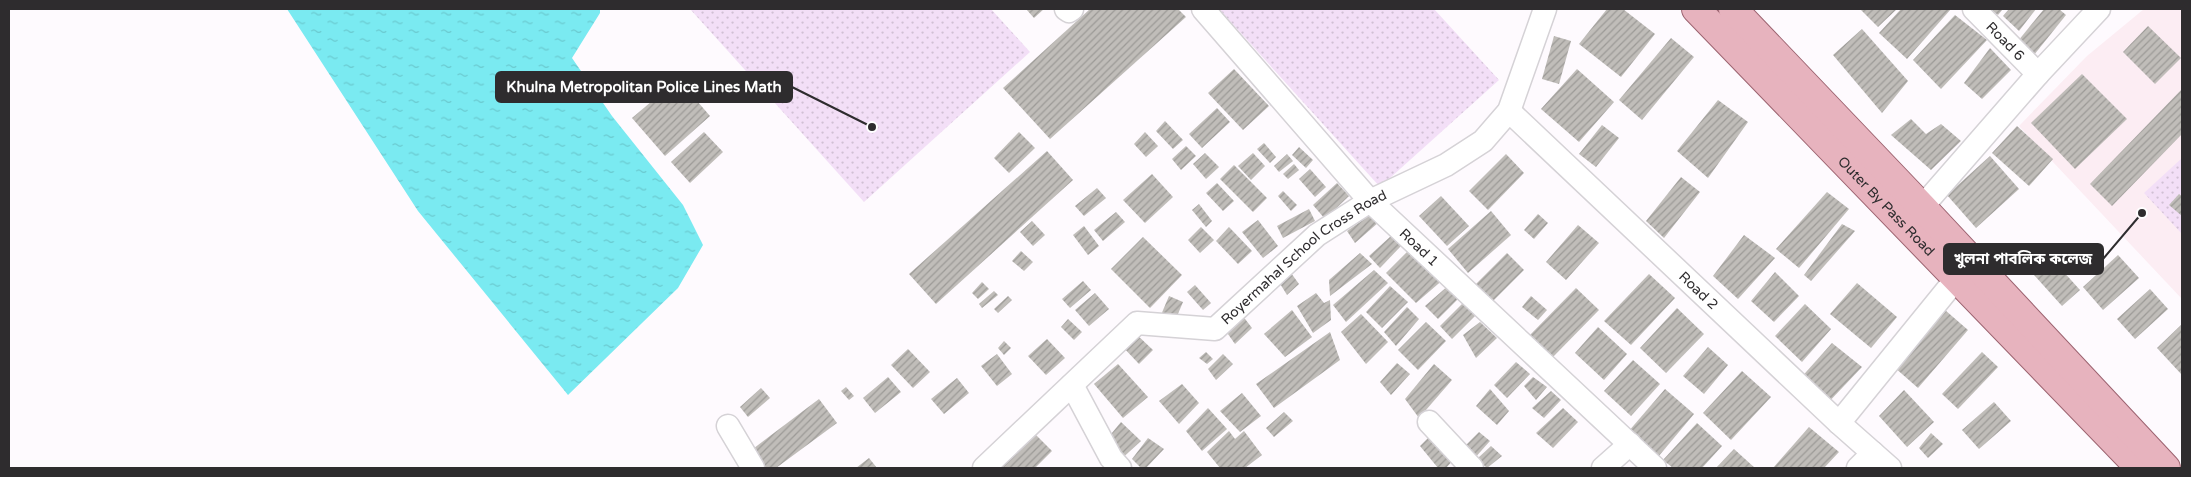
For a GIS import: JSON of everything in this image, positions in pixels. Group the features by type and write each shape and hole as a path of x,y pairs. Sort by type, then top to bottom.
{"main road":[{"name":"Outer By Pass Road","path":"1696,9 2140,468"},
{"name":"Outer By Pass Road","path":"1733,9 1922,207 2166,468"}],"street":[{"path":"1066,9 1069,11 1072,9"},
{"name":"Road 1","path":"1203,9 1370,201 1655,468"},
{"path":"1509,111 1545,9"},
{"name":"Road 6","path":"1974,9 2038,74"},
{"path":"1922,207 2038,74 2099,9"},
{"name":"Royermahal School Cross Road","path":"984,468 1137,323 1216,329 1317,235 1370,201 1446,164 1483,141 1509,111"},
{"name":"Road 2","path":"1509,111 1839,423 1890,468"},
{"path":"1839,423 1956,279"},
{"path":"1072,385 1111,458 1120,468"},
{"path":"1429,422 1472,468"},
{"path":"728,426 752,468"},
{"path":"1602,468 1630,444"},
{"path":"1858,468 1874,453"}],"shaded area":[{"path":"690,9 991,9 1030,52 864,202"},
{"path":"1219,9 1434,9 1499,80 1380,187"},
{"path":"2144,9 2182,9 2182,299 2019,126 2087,56"},
{"path":"2182,158 2182,234 2144,193"}],"water":[{"path":"287,9 600,9 600,13 572,58 612,116 683,205 703,245 678,288 568,395 418,211"}],"building":[{"path":"1026,9 1044,9 1034,18"},
{"path":"1090,9 1178,9 1186,17 1050,139 1003,88"},
{"path":"1607,9 1623,9 1655,34 1621,77 1579,44"},
{"path":"1860,9 1897,9 1878,27"},
{"path":"1901,9 1951,9 1907,59 1879,33"},
{"path":"1990,9 2003,9 1998,15"},
{"path":"2009,9 2036,9 2019,31 2003,16"},
{"path":"2044,9 2059,9 2066,15 2034,55 2018,41"},
{"path":"1955,15 1987,40 1941,89 1913,60"},
{"path":"2148,26 2181,58 2155,84 2123,52"},
{"path":"1862,29 1908,81 1882,113 1833,55"},
{"path":"1554,36 1571,41 1559,84 1542,79"},
{"path":"1671,38 1694,57 1642,120 1619,100"},
{"path":"1990,48 2011,70 1982,99 1964,83"},
{"path":"1234,69 1269,106 1243,130 1208,93"},
{"path":"1577,69 1614,102 1579,142 1541,109"},
{"path":"2082,74 2127,119 2075,169 2031,123"},
{"path":"678,79 710,116 665,156 632,118"},
{"path":"2182,89 2182,134 2112,206 2090,184"},
{"path":"1718,100 1748,122 1708,178 1677,151"},
{"path":"1217,108 1230,122 1202,148 1189,134"},
{"path":"1911,119 1926,134 1941,124 1961,141 1931,170 1891,135"},
{"path":"1165,121 1183,140 1173,149 1156,131"},
{"path":"1602,125 1619,138 1596,167 1579,154"},
{"path":"2017,126 2053,159 2029,186 1992,153"},
{"path":"704,132 723,152 690,183 671,162"},
{"path":"1019,132 1035,148 1009,173 994,158"},
{"path":"1145,132 1158,146 1146,157 1134,144"},
{"path":"1264,143 1276,157 1270,163 1257,149"},
{"path":"1186,146 1196,156 1181,170 1172,159"},
{"path":"1299,147 1313,160 1306,168 1292,155"},
{"path":"1047,151 1073,180 936,304 909,274"},
{"path":"1205,153 1219,167 1206,179 1193,164"},
{"path":"1253,153 1265,166 1251,180 1238,166"},
{"path":"1287,154 1293,161 1279,172 1274,166"},
{"path":"1506,154 1524,173 1488,210 1469,191"},
{"path":"1990,156 2019,189 1976,228 1947,195"},
{"path":"1294,164 1299,170 1288,179 1283,174"},
{"path":"1234,165 1267,198 1253,212 1220,179"},
{"path":"1310,169 1326,187 1315,197 1299,179"},
{"path":"1152,174 1173,197 1145,223 1123,200"},
{"path":"1681,177 1700,192 1664,238 1646,221"},
{"path":"1217,183 1234,201 1223,211 1206,193"},
{"path":"1337,183 1349,196 1325,219 1313,205"},
{"path":"1097,188 1106,198 1084,216 1075,206"},
{"path":"1283,191 1297,205 1291,211 1278,196"},
{"path":"1827,192 1849,209 1799,268 1776,249"},
{"path":"2179,194 2182,196 2182,216 2169,205"},
{"path":"1441,196 1469,226 1447,246 1419,216"},
{"path":"1199,204 1212,221 1206,227 1192,210"},
{"path":"1309,209 1315,221 1283,238 1277,226"},
{"path":"1491,211 1511,235 1468,273 1448,249"},
{"path":"1116,212 1125,222 1103,241 1094,230"},
{"path":"1538,214 1548,223 1534,239 1524,230"},
{"path":"1370,215 1379,222 1355,243 1347,231"},
{"path":"1258,220 1278,246 1263,258 1242,232"},
{"path":"1032,221 1045,235 1033,246 1020,232"},
{"path":"1842,224 1855,231 1811,281 1804,275"},
{"path":"1578,225 1599,243 1566,280 1546,262"},
{"path":"1084,226 1099,246 1088,255 1073,235"},
{"path":"1201,227 1214,240 1200,253 1188,240"},
{"path":"1229,227 1252,251 1238,264 1216,241"},
{"path":"1744,235 1775,258 1738,299 1713,276"},
{"path":"1391,236 1402,245 1380,268 1369,256"},
{"path":"1143,237 1182,275 1150,308 1111,269"},
{"path":"1413,246 1445,278 1416,303 1386,273"},
{"path":"2043,249 2080,290 2062,306 2025,265"},
{"path":"1021,251 1033,262 1024,271 1012,261"},
{"path":"1360,253 1372,264 1330,296 1329,280"},
{"path":"1507,253 1524,270 1491,303 1474,286"},
{"path":"2118,255 2139,278 2103,310 2083,287"},
{"path":"1374,270 1388,283 1346,322 1333,305"},
{"path":"1775,272 1799,296 1774,322 1751,301"},
{"path":"1291,273 1299,284 1287,295 1279,282"},
{"path":"1649,274 1675,298 1631,345 1604,321"},
{"path":"1083,281 1091,290 1070,308 1062,299"},
{"path":"982,282 989,289 978,299 972,293"},
{"path":"1857,283 1897,317 1871,348 1830,314"},
{"path":"1195,285 1211,303 1203,310 1187,292"},
{"path":"1449,285 1460,297 1438,319 1425,306"},
{"path":"1390,286 1408,302 1382,328 1366,312"},
{"path":"1576,288 1599,310 1552,358 1529,336"},
{"path":"2150,289 2168,309 2135,339 2117,319"},
{"path":"994,291 998,295 982,308 979,304"},
{"path":"1095,293 1109,309 1089,326 1075,310"},
{"path":"1316,293 1324,303 1330,300 1331,320 1313,333 1297,306"},
{"path":"1008,296 1012,300 998,313 994,309"},
{"path":"1169,296 1183,302 1175,321 1161,315"},
{"path":"1531,296 1547,310 1538,320 1522,307"},
{"path":"1464,302 1478,313 1452,339 1440,326"},
{"path":"1805,304 1831,329 1802,362 1775,336"},
{"path":"1407,307 1419,319 1396,346 1384,332"},
{"path":"1677,308 1704,334 1666,373 1640,348"},
{"path":"1292,310 1312,337 1285,357 1264,334"},
{"path":"1945,310 1968,330 1918,388 1894,367"},
{"path":"1239,311 1252,328 1235,344 1223,327"},
{"path":"1361,314 1388,342 1366,364 1341,332"},
{"path":"1068,319 1082,332 1074,340 1061,327"},
{"path":"1426,322 1446,341 1418,370 1398,350"},
{"path":"1480,322 1497,338 1476,358 1463,335"},
{"path":"2182,324 2182,375 2157,348"},
{"path":"1598,327 1627,354 1604,380 1575,353"},
{"path":"1330,332 1340,360 1274,408 1256,384"},
{"path":"1135,333 1153,350 1139,364 1121,345"},
{"path":"1047,339 1065,358 1046,375 1028,356"},
{"path":"1004,341 1011,348 1004,355 998,348"},
{"path":"1832,343 1862,367 1824,407 1798,381"},
{"path":"1708,347 1728,365 1704,394 1683,376"},
{"path":"908,349 930,372 913,388 891,365"},
{"path":"1206,352 1213,359 1207,364 1199,358"},
{"path":"1982,352 1998,367 1958,409 1942,394"},
{"path":"997,354 1012,374 997,386 981,366"},
{"path":"1223,354 1233,364 1216,380 1208,369"},
{"path":"1633,360 1660,384 1631,416 1604,391"},
{"path":"1516,362 1530,374 1507,398 1494,385"},
{"path":"1397,363 1410,374 1391,395 1380,382"},
{"path":"1118,364 1148,397 1123,418 1094,384"},
{"path":"1434,364 1452,380 1419,418 1405,399"},
{"path":"1742,371 1771,397 1731,440 1703,413"},
{"path":"888,377 901,392 875,413 863,398"},
{"path":"1533,377 1547,387 1536,400 1524,386"},
{"path":"957,378 969,393 944,414 931,399"},
{"path":"1182,384 1199,403 1179,424 1159,401"},
{"path":"846,387 854,396 849,400 841,391"},
{"path":"761,388 770,398 748,417 740,407"},
{"path":"1490,389 1509,411 1497,425 1476,406"},
{"path":"1665,389 1694,414 1658,457 1628,432"},
{"path":"1904,390 1934,422 1907,447 1879,416"},
{"path":"1551,391 1561,400 1544,418 1532,408"},
{"path":"1242,393 1261,416 1240,432 1220,411"},
{"path":"819,399 837,423 776,468 743,468 737,461"},
{"path":"1994,402 2011,421 1979,449 1962,430"},
{"path":"1208,408 1227,429 1202,451 1186,431"},
{"path":"1563,408 1578,422 1553,448 1536,433"},
{"path":"1284,412 1293,421 1274,437 1266,428"},
{"path":"1121,422 1141,441 1118,462 1102,445"},
{"path":"1697,423 1722,446 1702,468 1673,468 1663,460"},
{"path":"1809,427 1839,452 1824,468 1773,468"},
{"path":"1229,431 1235,439 1244,431 1262,455 1245,468 1220,468 1207,452"},
{"path":"1033,432 1052,451 1035,468 999,468"},
{"path":"1479,432 1490,441 1473,460 1461,450"},
{"path":"1931,433 1943,444 1928,458 1919,448"},
{"path":"1431,435 1455,458 1446,468 1438,468 1420,446"},
{"path":"1148,438 1164,449 1146,468 1141,468 1132,459"},
{"path":"1491,446 1502,456 1487,468 1477,459"},
{"path":"1734,449 1755,468 1716,468"},
{"path":"869,458 877,468 856,468"}],"place":[{"name":"Khulna Metropolitan Police Lines Math","path":"872,127"},
{"name":"খুলনা পাবলিক কলেজ","path":"2142,213"}]}
